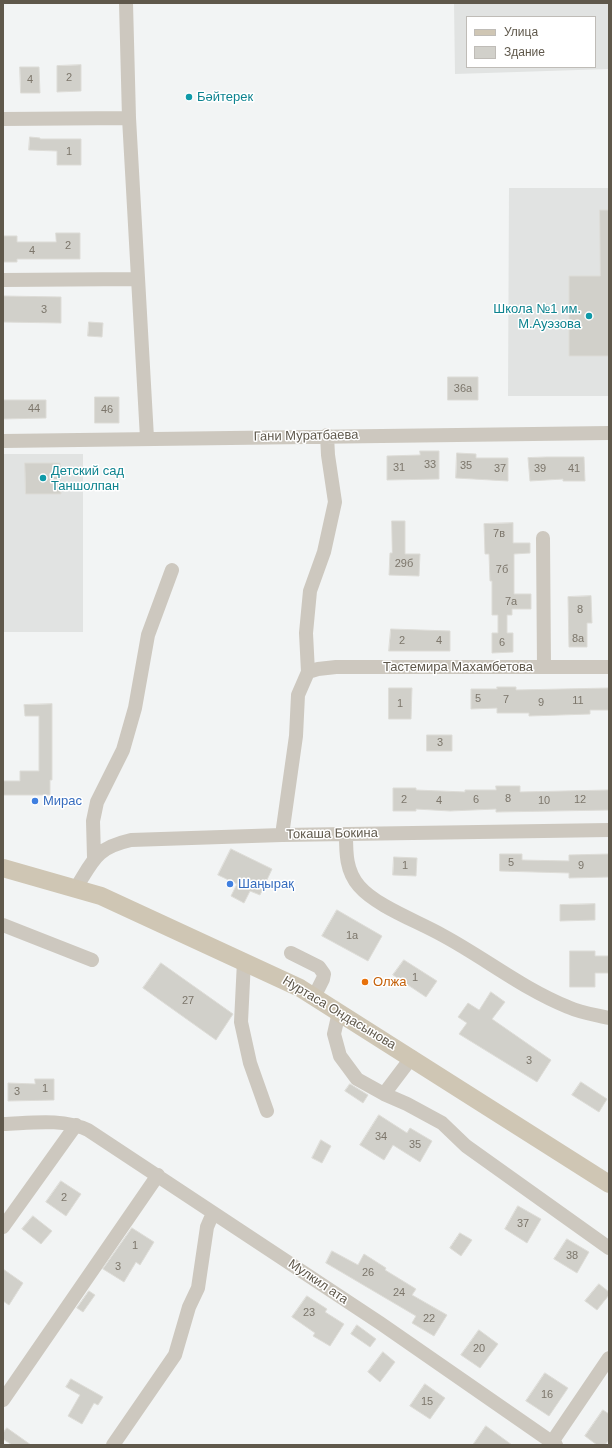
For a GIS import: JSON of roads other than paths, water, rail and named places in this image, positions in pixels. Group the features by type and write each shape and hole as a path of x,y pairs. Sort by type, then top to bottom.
{"main road":[{"name":"Нуртаса Ондасынова","path":"3,868 101,896 300,988 412,1057 609,1184"}],"street":[{"path":"126,3 129,118 147,438"},
{"path":"3,119 129,118"},
{"path":"3,280 137,278"},
{"name":"Гани Муратбаева","path":"3,441 328,435 609,433"},
{"path":"282,835 296,736 298,695 308,672 306,633 310,591 324,552 335,502 328,455 328,435"},
{"path":"543,538 544,667"},
{"path":"94,857 93,821 97,802 123,750 135,708 148,635 172,570"},
{"name":"Тастемира Махамбетова","path":"308,672 336,667 609,667"},
{"name":"Токаша Бокина","path":"76,888 94,857 104,849 131,840 282,835 609,830"},
{"path":"346,834 346,856 350,874 367,894 443,935 513,980 569,1008 609,1018"},
{"path":"3,925 92,960"},
{"path":"291,953 319,968 324,974 314,997"},
{"path":"244,961 241,1022 250,1063 267,1111"},
{"path":"339,1012 334,1034 340,1056 357,1079 442,1123 466,1146 609,1248"},
{"path":"384,1094 412,1057"},
{"path":"3,1124 62,1123 76,1125 3,1228"},
{"name":"Мулкил ата","path":"76,1125 88,1130 380,1323 553,1444"},
{"path":"3,1400 158,1176"},
{"path":"113,1445 175,1355 189,1307 198,1288 207,1226 213,1213"},
{"path":"553,1444 609,1358"}],"place":[{"name":"Бәйтерек","path":"189,97"},
{"name":"Школа №1 им. М.Ауэзова","path":"589,316"},
{"name":"Детский сад Таншолпан","path":"43,478"},
{"name":"Мирас","path":"35,801"},
{"name":"Шаңырақ","path":"230,884"},
{"name":"Олжа","path":"365,982"}]}
